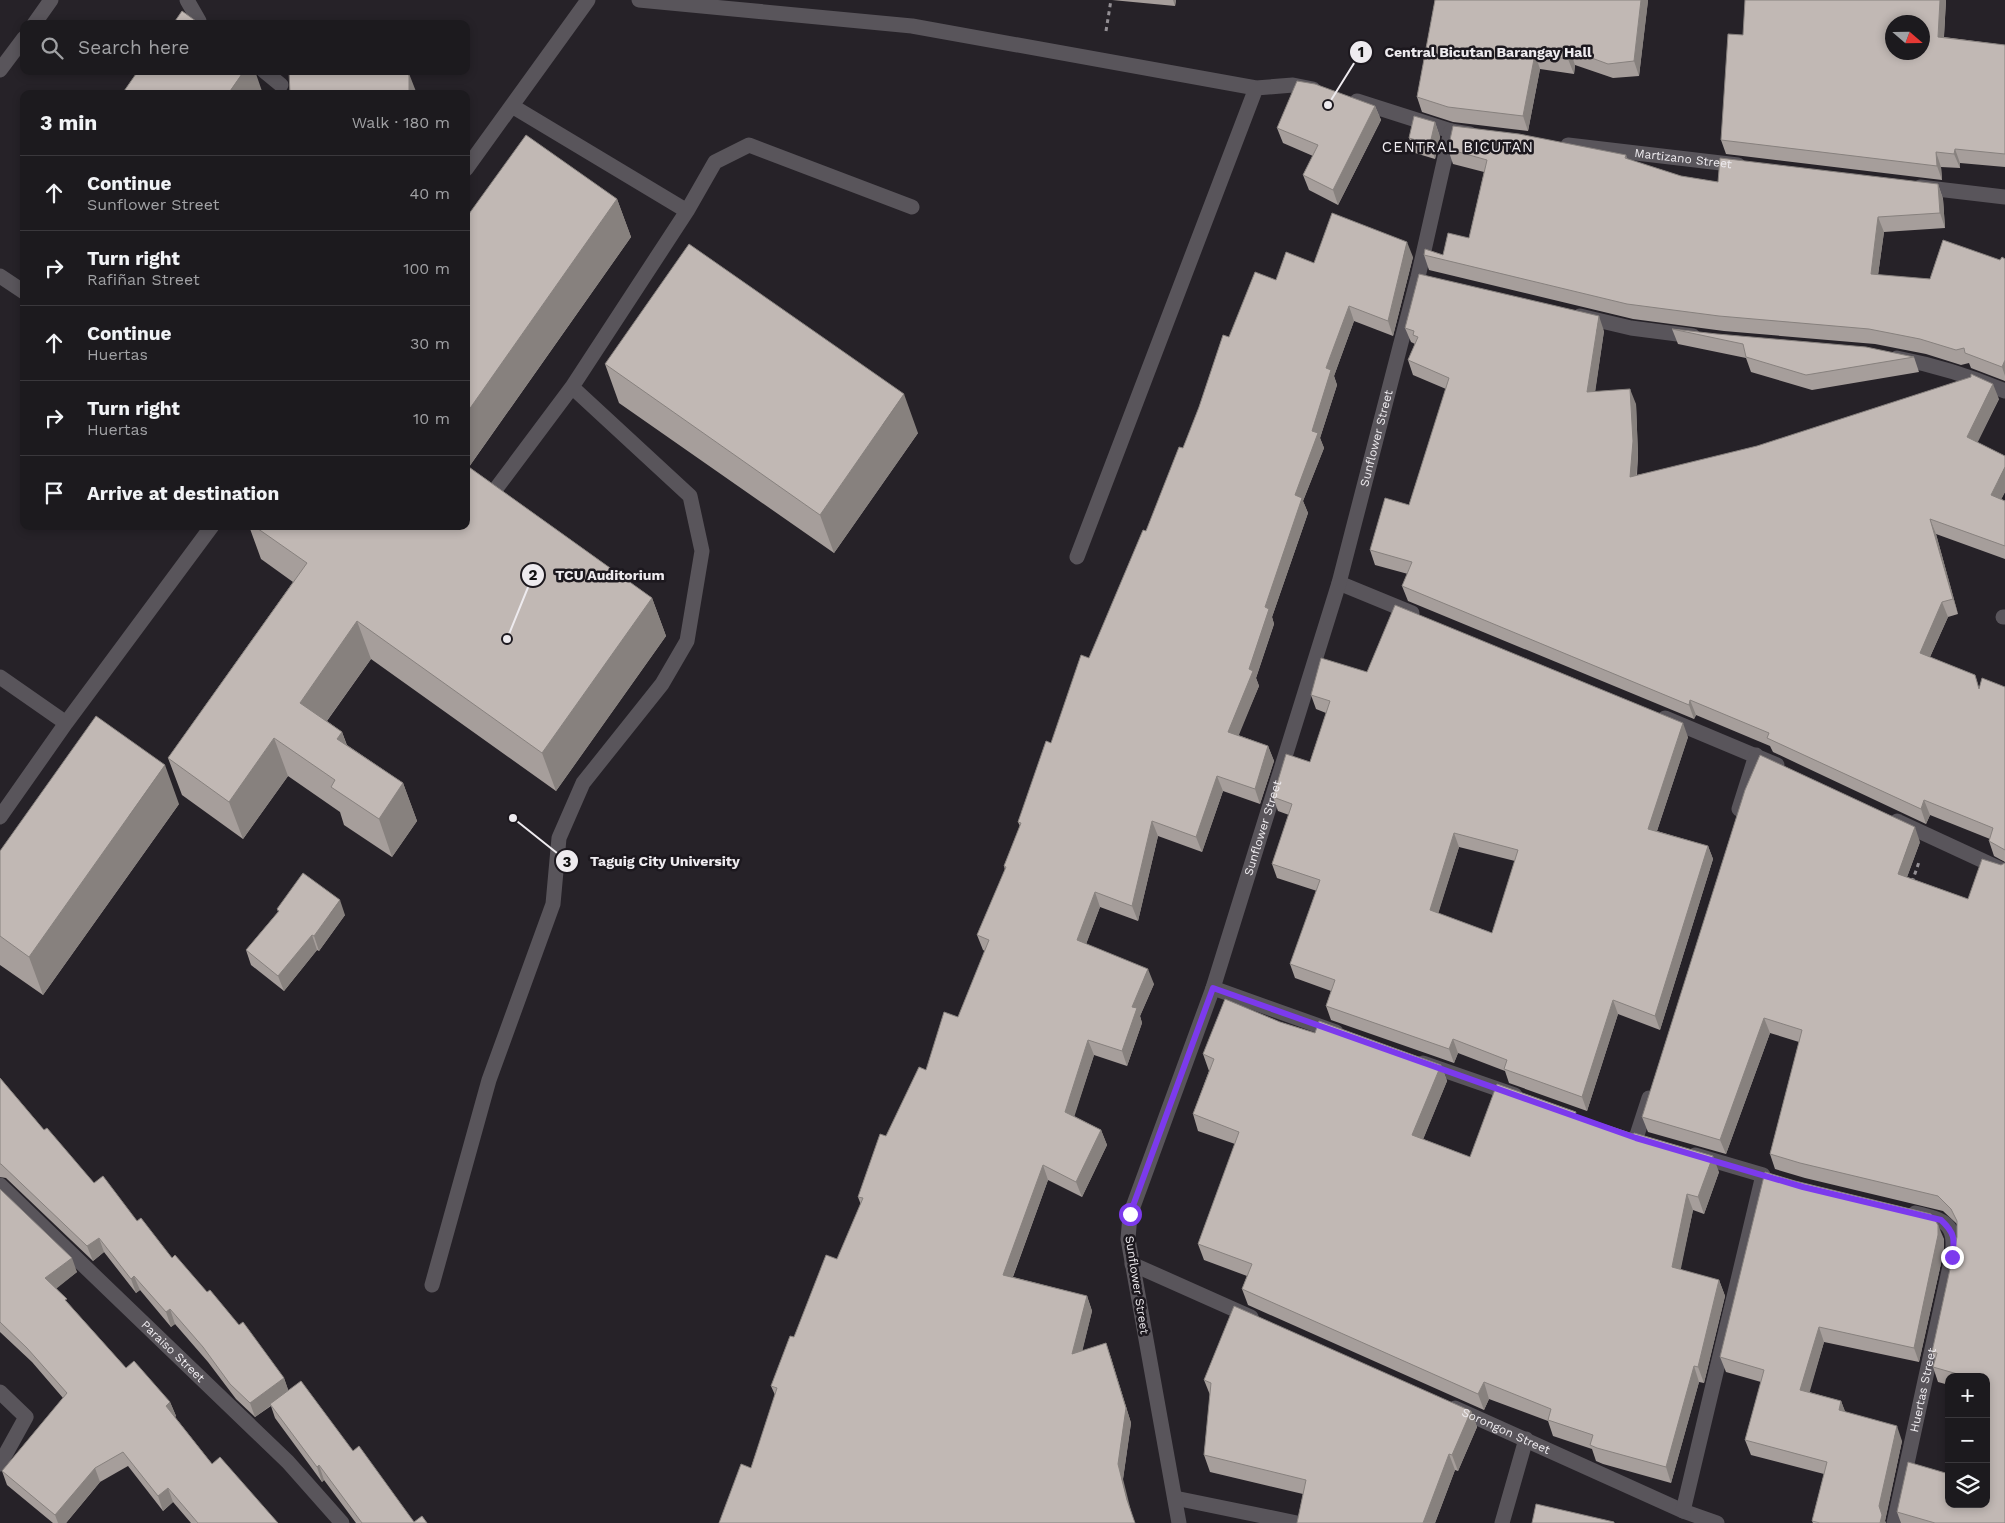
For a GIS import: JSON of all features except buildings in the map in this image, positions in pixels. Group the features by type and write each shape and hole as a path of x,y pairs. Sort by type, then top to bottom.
{"street":[{"path":"37,20 51,0"},
{"path":"187,0 198,20"},
{"path":"470,164 588,0"},
{"path":"640,0 912,26 1256,88 1293,85 1323,90"},
{"path":"0,70 20,43"},
{"path":"269,75 281,85"},
{"path":"1077,556 1256,88"},
{"path":"1341,96 1451,131 1480,135"},
{"path":"512,106 687,211"},
{"name":"Sunflower Street","path":"1179,1523 1128,1239 1130,1214 1213,988 1339,583 1423,278 1451,131"},
{"name":"Martizano Street","path":"1550,143 1748,166"},
{"path":"498,486 572,387 687,211 715,162 749,145 912,207"},
{"path":"1906,185 2005,197"},
{"path":"0,276 20,289"},
{"path":"1564,312 1631,328 1705,337"},
{"path":"1881,355 1924,363 1976,379 2005,391"},
{"path":"432,1285 489,1080 553,904 559,838 583,783 662,684 687,641 702,552 690,496 572,387"},
{"path":"0,818 66,723 209,530"},
{"path":"1339,583 1430,620"},
{"path":"0,677 66,723"},
{"path":"1647,710 1790,771"},
{"path":"1735,821 1756,755"},
{"path":"1885,816 2005,871"},
{"path":"1213,988 1354,1038"},
{"path":"1411,1058 1533,1101"},
{"path":"1654,1082 1631,1136 1654,1143"},
{"path":"1681,1151 1770,1177 1683,1511"},
{"name":"Paraiso Street","path":"0,1185 288,1462 342,1523"},
{"name":"Huertas Street","path":"1894,1523 1954,1241 1950,1229 1941,1220 1899,1210"},
{"path":"1132,1264 1266,1324"},
{"path":"0,1392 26,1417 0,1464"},
{"name":"Sorongon Street","path":"1445,1403 1683,1511 1717,1523"},
{"path":"1502,1523 1526,1439"},
{"path":"1175,1498 1297,1523"}],"path":[{"path":"1909,891 1928,836"}],"place":[{"name":"Central Bicutan Barangay Hall","path":"1328,105"},
{"name":"TCU Auditorium","path":"507,639"},
{"name":"Taguig City University","path":"513,818"}],"district":[{"name":"CENTRAL BICUTAN","path":"1458,147"}],"route":[{"path":"1130,1214 1213,988 1636,1138 1803,1187 1941,1220 1950,1229 1954,1241 1952,1257"}]}
